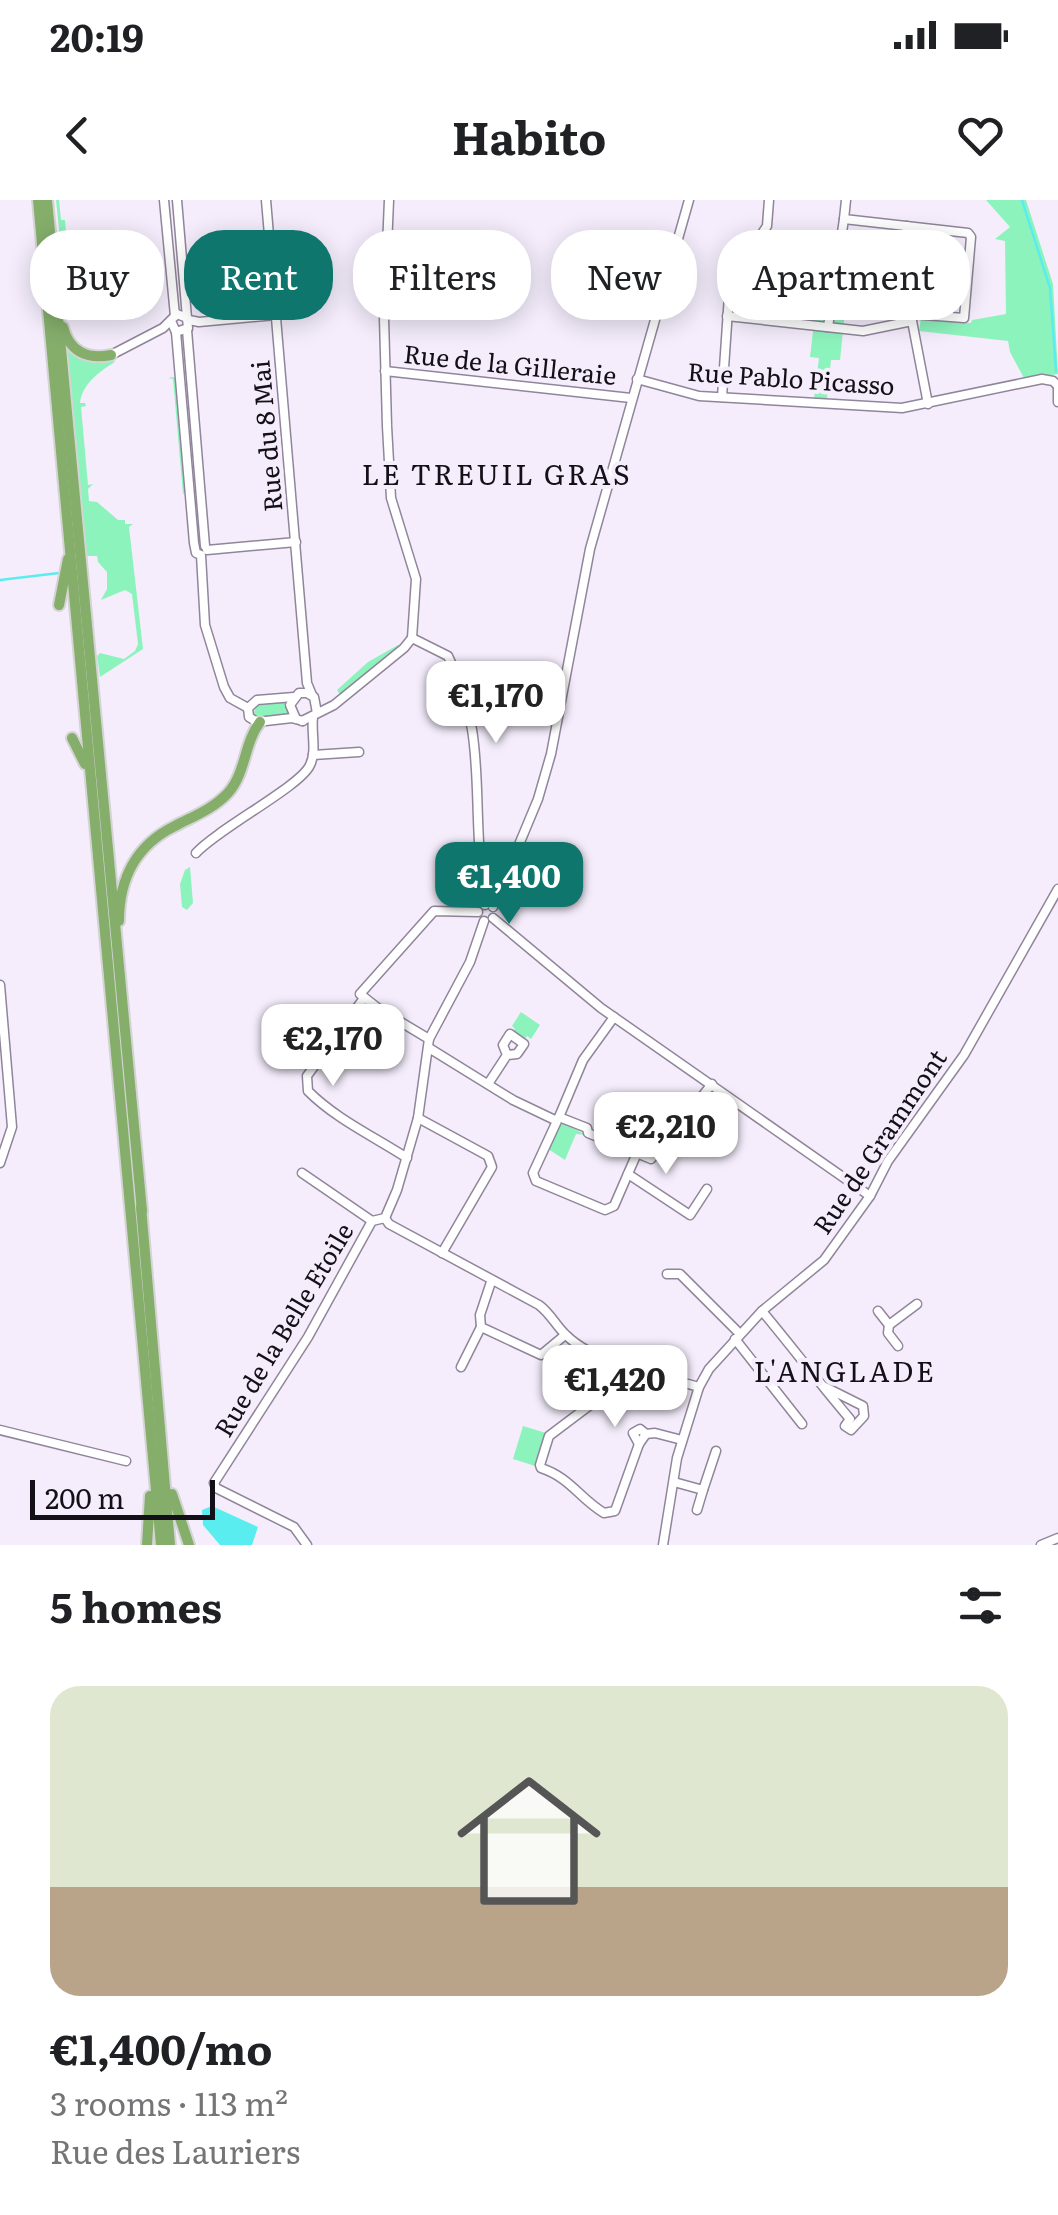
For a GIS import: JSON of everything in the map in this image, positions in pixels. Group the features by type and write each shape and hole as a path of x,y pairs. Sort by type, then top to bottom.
{"highway":[{"path":"38,200 91,784 170,1545"},
{"path":"48,200 51,230"},
{"path":"59,320 142,1211"},
{"path":"64,320 68,342 89,356 111,356"},
{"path":"59,605 70,543"},
{"path":"161,1545 142,1211 119,922 122,886 130,867 150,842 209,808 232,788 260,722"},
{"path":"72,738 83,754 91,784"},
{"path":"147,1545 156,1439"},
{"path":"156,1439 178,1521 189,1545"}],"street":[{"path":"164,200 188,478 202,549"},
{"path":"177,200 205,625 230,698 248,708 250,718 260,722 315,716 340,700 412,638 416,580 391,498 385,370 389,200"},
{"name":"Rue du 8 Mai","path":"266,200 269,230"},
{"name":"Rue de la Belle Etoile","path":"307,1545 294,1527 214,1485 308,1337 372,1221 384,1218 407,1158 418,1118 429,1043 470,962 486,913 538,799 551,754 590,549 689,200"},
{"path":"763,230 770,200"},
{"path":"828,327 846,200"},
{"path":"844,219 941,230"},
{"path":"906,226 906,230"},
{"path":"111,356 172,325 183,314 188,324"},
{"path":"172,325 221,320"},
{"name":"Rue du 8 Mai","path":"276,320 306,668"},
{"path":"722,397 726,320"},
{"path":"763,320 863,331 901,320"},
{"path":"912,320 928,404"},
{"name":"Rue de la Gilleraie","path":"385,370 630,398"},
{"name":"Rue Pablo Picasso","path":"638,379 685,393 902,408 1042,379 1053,381 1058,387"},
{"path":"1058,387 1058,402"},
{"path":"202,549 296,542"},
{"path":"412,638 448,656 472,721 486,913"},
{"path":"306,668 290,709 312,734"},
{"path":"196,854 227,827 302,777 313,755 315,716 306,668"},
{"path":"248,708 254,701 296,695 340,700"},
{"path":"313,755 359,752"},
{"name":"Rue de Grammont","path":"663,1545 682,1440 708,1369 762,1312 815,1269 870,1196 888,1160 964,1055 1058,889"},
{"path":"712,1084 651,1158 588,1133 586,1128 558,1119 488,1084 360,994 434,911 486,913 614,1017 712,1084 870,1196"},
{"path":"0,985 12,1117 0,1163"},
{"path":"364,998 307,1076 308,1091 331,1113 407,1158"},
{"path":"614,1017 583,1060 533,1173 536,1181 605,1210 614,1206 637,1152"},
{"path":"312,1034 329,1046"},
{"path":"488,1084 508,1055"},
{"path":"418,1118 488,1156 492,1167 442,1253"},
{"path":"302,1173 372,1221"},
{"path":"628,1174 690,1215 707,1190"},
{"path":"384,1218 491,1282 540,1306 565,1335 613,1362 699,1387"},
{"path":"667,1274 680,1274 738,1336 802,1424"},
{"path":"460,1367 481,1327 480,1315 491,1282"},
{"path":"898,1346 888,1333 889,1326 917,1304"},
{"path":"878,1311 889,1326"},
{"path":"762,1312 822,1386 850,1419 845,1426 852,1430 864,1416 863,1406 822,1386"},
{"path":"481,1327 541,1355 565,1335"},
{"path":"613,1362 602,1396 549,1436 541,1468 563,1475 604,1513 615,1511 646,1434 682,1440"},
{"path":"0,1430 126,1461"},
{"path":"697,1510 716,1452"},
{"path":"674,1482 704,1490"},
{"path":"1042,1545 1058,1538"}],"green space":[{"path":"56,200 61,220 65,220 66,230 59,230"},
{"path":"986,200 1026,200 1053,284 1058,374 1025,380 1008,341 919,331 921,320 971,323 1006,314 1005,241 995,239 1010,227"},
{"path":"814,320 844,320 840,360 831,360 827,399 814,398 819,358 810,357"},
{"path":"66,341 115,362 88,384 81,396 80,403 86,406 81,407 88,485 93,484 88,489 89,501 97,502 118,520 125,520 125,524 133,524 129,527 143,649 100,677 100,653 124,659 138,644 132,594 125,590 101,600 107,589 107,572 97,556 87,556"},
{"path":"168,378 177,379 187,491 183,494 173,379"},
{"path":"398,645 340,695 337,690 368,662"},
{"path":"288,700 289,716 260,718 253,714 258,704"},
{"path":"190,867 193,903 187,910 182,907 180,884"},
{"path":"521,1012 540,1025 531,1039 527,1036 524,1040 513,1032 512,1026"},
{"path":"562,1122 586,1135 576,1134 565,1160 548,1149"},
{"path":"523,1426 546,1433 535,1466 513,1459"}],"water":[{"path":"212,1506 258,1527 252,1545 220,1545 203,1525 202,1510"}],"waterway":[{"path":"1022,200 1050,288 1056,371"},
{"path":"0,580 59,573"}],"district":[{"name":"LE TREUIL GRAS","path":"497,475"},
{"name":"L'ANGLADE","path":"845,1372"}]}
